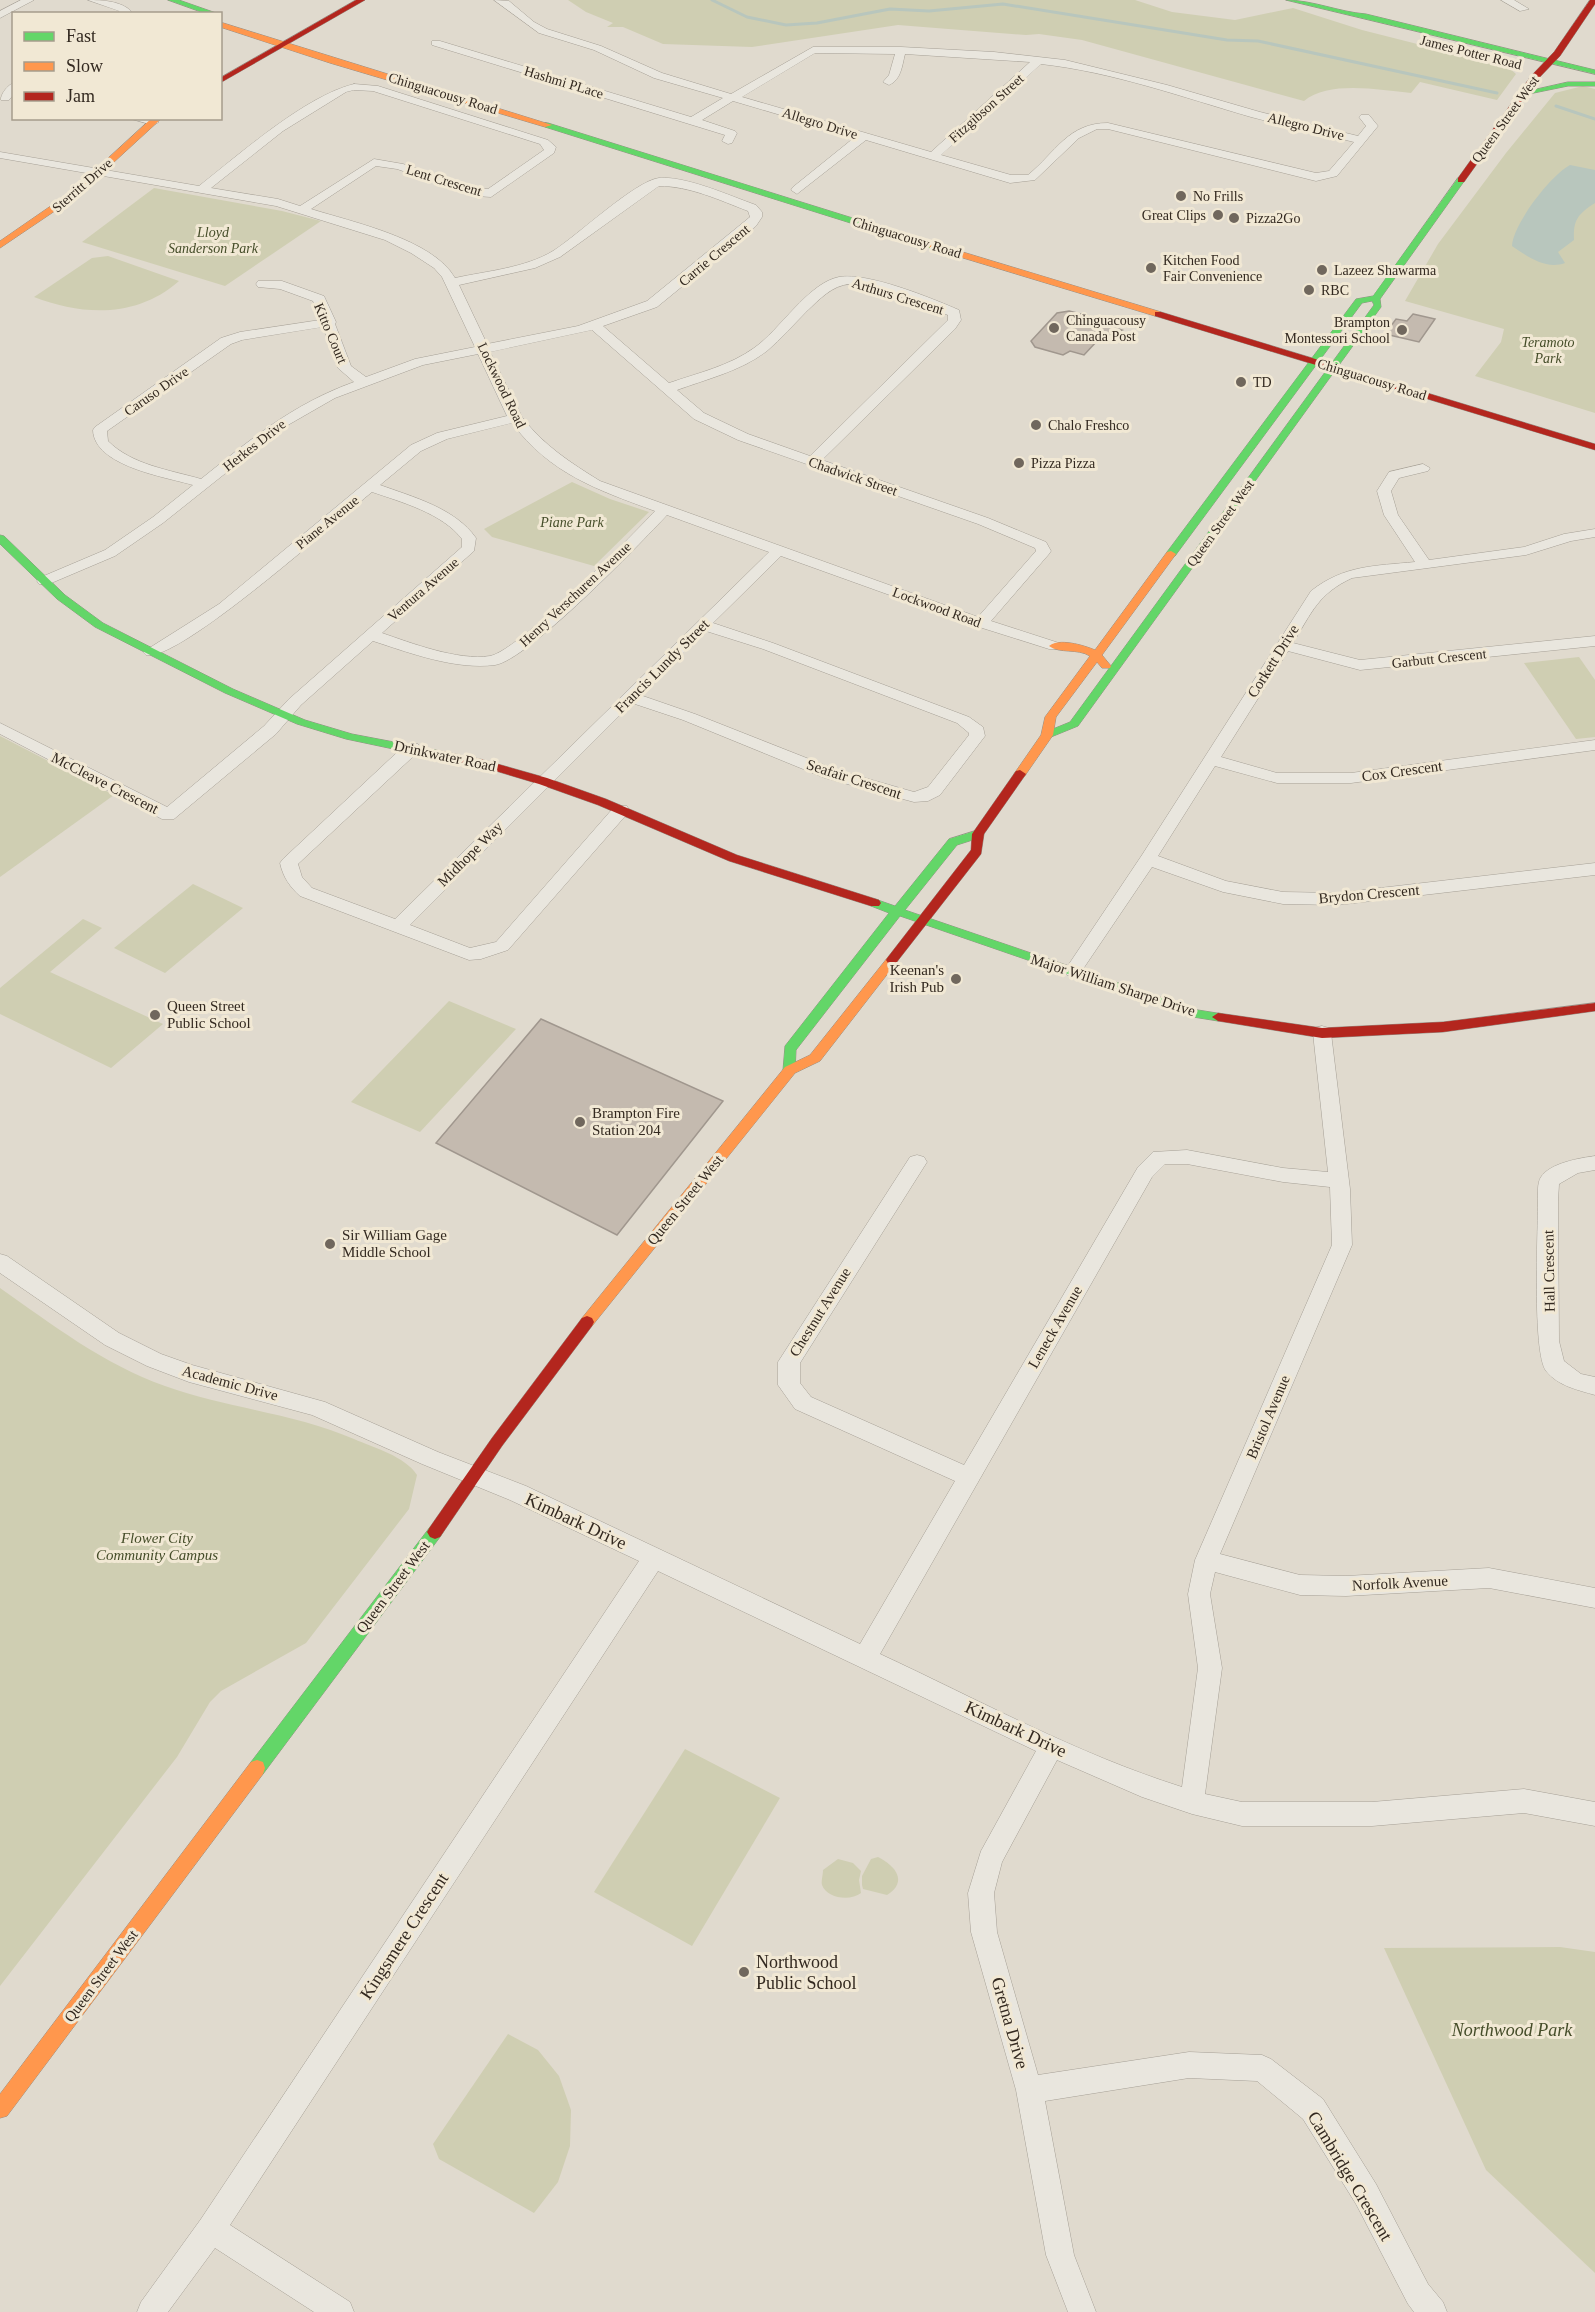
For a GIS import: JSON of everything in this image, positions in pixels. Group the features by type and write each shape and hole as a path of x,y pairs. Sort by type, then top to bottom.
{"main road":[{"path":"172,0 210,12"},
{"path":"222,80 360,0"},
{"name":"James Potter Road","path":"1290,0 1478,43 1595,83"},
{"name":"Queen Street West","path":"0,2109 455,1506 497,1442 615,1284 671,1220 790,1070 814,1058 977,851 978,834 1047,735 1051,717 1314,361 1320,344 1359,301 1376,298 1524,93 1568,39 1594,0"},
{"path":"156,2 184,12"},
{"name":"James Potter Road","path":"1352,15 1357,23 1546,65 1595,72"},
{"name":"Chinguacousy Road","path":"222,16 289,41 1595,447"},
{"name":"Chinguacousy Road","path":"222,24 289,41 851,206"},
{"path":"1478,43 1510,48 1568,39"},
{"path":"1524,93 1546,90 1568,83 1595,83"},
{"name":"Sterritt Drive","path":"0,245 63,204 100,172 129,141 155,120"},
{"name":"Queen Street West","path":"1074,724 1334,367 1350,353 1378,305 1376,298"},
{"name":"Chinguacousy Road","path":"1320,344 1350,353"},
{"path":"1195,522 1217,528"},
{"name":"Drinkwater Road","path":"0,538 60,597 99,625 229,691 301,722 332,732 480,763 543,781 621,810 733,858 922,920"},
{"path":"1047,735 1074,724 1068,717 1106,666 1098,654 1080,648 1054,646"},
{"path":"1054,646 1077,663 1081,671 1065,692 1065,698"},
{"name":"Queen Street West","path":"790,1070 790,1049 897,911 953,842 978,834"},
{"name":"Major William Sharpe Drive","path":"922,920 1197,1014 1322,1033 1443,1027 1595,1007"}],"street":[{"path":"0,15 29,0"},
{"path":"93,0 123,9 125,12"},
{"name":"Allegro Drive","path":"499,0 513,5 529,23 543,31 606,51 647,72 864,136 1010,178 1026,179 1035,175 1080,130 1100,125 1322,177 1333,174 1361,140 1257,115 1096,70 1040,59 901,50 813,50 732,97"},
{"path":"1506,0 1524,9"},
{"name":"Hashmi PLace","path":"436,43 731,133 728,141"},
{"path":"889,82 894,76 901,50"},
{"name":"Fitzgibson Street","path":"933,156 1040,59"},
{"name":"Lent Crescent","path":"200,191 279,129 342,90 354,87 374,88 544,142 550,147 550,151 490,193 480,194 399,166 374,162 303,209"},
{"path":"693,121 732,97"},
{"path":"1361,140 1372,126 1365,117"},
{"path":"797,190 864,136"},
{"name":"Lockwood Road","path":"0,155 303,209 389,237 438,265 452,283 516,418 525,433 552,458 595,484 981,623 1054,646"},
{"name":"Carrie Crescent","path":"452,283 531,265 556,254 642,190 657,182 714,195 752,208 756,212 752,223 652,304 594,325 482,348"},
{"name":"Arthurs Crescent","path":"668,388 742,361 792,321 829,284 842,280 861,281 954,314 955,320 950,327 812,462"},
{"name":"Kitto Court","path":"262,284 282,285 319,299 330,322 345,368 362,381"},
{"name":"Caruso Drive","path":"204,484 124,459 105,447 100,438 100,430 226,341 240,336 330,322"},
{"name":"Chadwick Street","path":"594,325 699,416 743,437 993,525 1041,545 1044,551 981,623"},
{"name":"Herkes Drive","path":"44,581 110,553 204,484 276,426 330,395 362,381 420,362 482,348"},
{"name":"Piane Avenue","path":"151,652 196,627 224,607 416,448 442,436 516,418"},
{"path":"1423,468 1394,475 1384,490 1391,515 1424,564"},
{"name":"Ventura Avenue","path":"285,714 470,548 472,543 469,534 454,522 421,505 371,487"},
{"name":"Henry Verschuren Avenue","path":"371,635 408,648 478,660 503,658 534,634 665,509"},
{"name":"Corkett Drive","path":"1073,971 1148,859 1316,594 1330,583 1349,574 1526,551 1569,537 1595,533"},
{"name":"Francis Lundy Street","path":"543,781 779,550"},
{"name":"Seafair Crescent","path":"631,697 689,717 831,774 914,797 922,797 934,791 977,736 977,731 963,720 768,646 704,625"},
{"name":"Garbutt Crescent","path":"1284,645 1360,665 1595,641"},
{"name":"McCleave Crescent","path":"0,728 168,815 270,730 285,714"},
{"name":"Cox Crescent","path":"1211,760 1277,778 1351,778 1595,745"},
{"path":"412,748 289,863 291,874 296,884 306,892 469,954 481,954 502,946 621,810"},
{"name":"Midhope Way","path":"398,927 543,781"},
{"name":"Brydon Crescent","path":"1148,859 1223,886 1282,898 1326,899 1595,869"},
{"name":"Bristol Avenue","path":"1192,1802 1210,1668 1199,1594 1206,1560 1342,1245 1339,1180 1322,1033"},
{"name":"Leneck Avenue","path":"865,1657 1145,1172 1160,1157 1187,1157 1283,1175 1339,1180"},
{"name":"Chestnut Avenue","path":"917,1162 789,1362 789,1385 803,1403 969,1477"},
{"name":"Hall Crescent","path":"1595,1163 1574,1166 1550,1180 1548,1201 1549,1341 1554,1365 1575,1381 1595,1386"},
{"name":"Academic Drive","path":"0,1262 112,1339 154,1360 189,1373 317,1407 474,1476"},
{"name":"Kimbark Drive","path":"474,1476 518,1493 1052,1746 1142,1786 1192,1802 1242,1814 1372,1814 1524,1802 1595,1814"},
{"name":"Kingsmere Crescent","path":"151,2312 211,2229 654,1558"},
{"name":"Norfolk Avenue","path":"1206,1560 1300,1585 1346,1586 1488,1578 1595,1598"},
{"name":"Gretna Drive","path":"1052,1746 990,1859 981,1893 984,1932 1029,2090 1060,2255 1082,2312"},
{"name":"Cambridge Crescent","path":"1029,2090 1189,2065 1262,2068 1313,2109 1366,2194 1418,2294 1433,2312"},
{"path":"211,2229 340,2312"}],"green space":[{"path":"568,0 1135,0 1172,12 1235,20 1293,8 1362,30 1508,67 1516,74 1497,100 1420,82 1411,93 1341,88 1327,90 1304,101 1082,40 1039,34 1026,35 898,25 752,47 663,44 623,27 607,27 613,23 586,12"},
{"name":"Teramoto Park","path":"1583,86 1595,89 1595,413 1475,376 1501,342 1504,329 1405,301 1438,244 1506,153 1555,93"},
{"name":"Lloyd Sanderson Park","path":"154,188 282,211 321,221 225,286 82,242"},
{"path":"108,256 179,281 146,302 109,310 71,308 34,297 92,258"},
{"name":"Piane Park","path":"572,482 610,499 649,512 594,566 492,537 484,529"},
{"path":"1579,657 1595,680 1595,737 1576,739 1524,663"},
{"path":"0,736 114,795 0,877"},
{"path":"193,884 243,908 165,973 114,948"},
{"path":"83,919 102,928 50,972 163,1024 111,1068 0,1014 0,988"},
{"path":"449,1001 516,1029 420,1132 351,1102"},
{"name":"Flower City Community Campus","path":"0,1288 79,1343 142,1377 188,1394 331,1430 380,1449 405,1463 417,1475 409,1509 306,1643 221,1691 210,1702 177,1757 0,1986"},
{"path":"685,1749 780,1798 692,1946 594,1892"},
{"path":"878,1857 890,1865 897,1874 897,1885 887,1895 863,1889 862,1885 862,1876 871,1859"},
{"path":"838,1859 853,1863 861,1871 859,1880 861,1893 857,1896 846,1898 834,1896 822,1885 823,1870"},
{"name":"Northwood Park","path":"1560,1947 1595,1952 1595,2273 1486,2170 1384,1948"},
{"path":"508,2034 538,2050 559,2076 571,2110 570,2146 558,2182 534,2213 439,2159 433,2144"}],"shaded area":[{"path":"1570,165 1595,170 1595,203 1578,218 1574,227 1574,240 1558,252 1565,263 1544,264 1512,246 1514,237 1534,201 1562,170"}],"building":[{"path":"1069,311 1113,322 1110,326 1122,330 1098,340 1084,355 1070,351 1063,355 1035,347 1031,341 1057,313"},
{"name":"Brampton Montessori School","path":"1413,314 1435,319 1419,342 1385,334 1396,319 1407,321"},
{"name":"Brampton Fire Station 204","path":"541,1019 723,1101 617,1235 436,1143"}],"waterway":[{"path":"712,0 747,17 786,25 817,23 890,9 929,11 1003,4 1227,40 1258,41 1497,93"},
{"path":"1556,106 1595,119"}],"traffic: fast":[{"path":"172,0 210,12"},
{"path":"1290,0 1352,15 1366,16 1595,72"},
{"path":"1524,93 1568,84 1595,84"},
{"path":"548,125 933,246"},
{"path":"1171,554 1359,301 1376,298 1461,180"},
{"path":"1047,735 1074,724 1378,305 1376,299"},
{"path":"0,538 61,597 99,625 229,691 301,722 350,737 436,754"},
{"path":"790,1070 790,1049 861,956 953,842 978,834"},
{"path":"875,903 968,937 1197,1014 1218,1017"},
{"path":"257,1768 435,1532"}],"traffic: slow":[{"path":"222,25 333,61 548,125"},
{"path":"0,245 74,194 156,120"},
{"path":"933,246 1158,314"},
{"path":"1020,774 1047,735 1051,717 1171,554"},
{"path":"1054,646 1089,651 1101,659 1106,666"},
{"path":"587,1322 790,1070 815,1058 892,960"},
{"path":"0,2109 257,1768"}],"traffic: jam":[{"path":"222,80 361,0"},
{"path":"1461,180 1534,78 1557,54 1594,0"},
{"path":"1158,314 1595,447"},
{"path":"436,754 480,763 543,781 602,802 733,858 875,903"},
{"path":"892,960 977,851 978,834 1020,774"},
{"path":"1218,1017 1322,1033 1443,1027 1595,1007"},
{"path":"435,1532 497,1442 587,1322"}],"place":[{"name":"No Frills","path":"1181,196"},
{"name":"Great Clips","path":"1218,215"},
{"name":"Pizza2Go","path":"1234,218"},
{"name":"Kitchen Food Fair Convenience","path":"1151,268"},
{"name":"Lazeez Shawarma","path":"1322,270"},
{"name":"RBC","path":"1309,290"},
{"name":"Chinguacousy Canada Post","path":"1054,328"},
{"name":"Brampton Montessori School","path":"1402,330"},
{"name":"TD","path":"1241,382"},
{"name":"Chalo Freshco","path":"1036,425"},
{"name":"Pizza Pizza","path":"1019,463"},
{"name":"Keenan's Irish Pub","path":"956,979"},
{"name":"Queen Street Public School","path":"155,1015"},
{"name":"Brampton Fire Station 204","path":"580,1122"},
{"name":"Sir William Gage Middle School","path":"330,1244"},
{"name":"Northwood Public School","path":"744,1972"}]}
